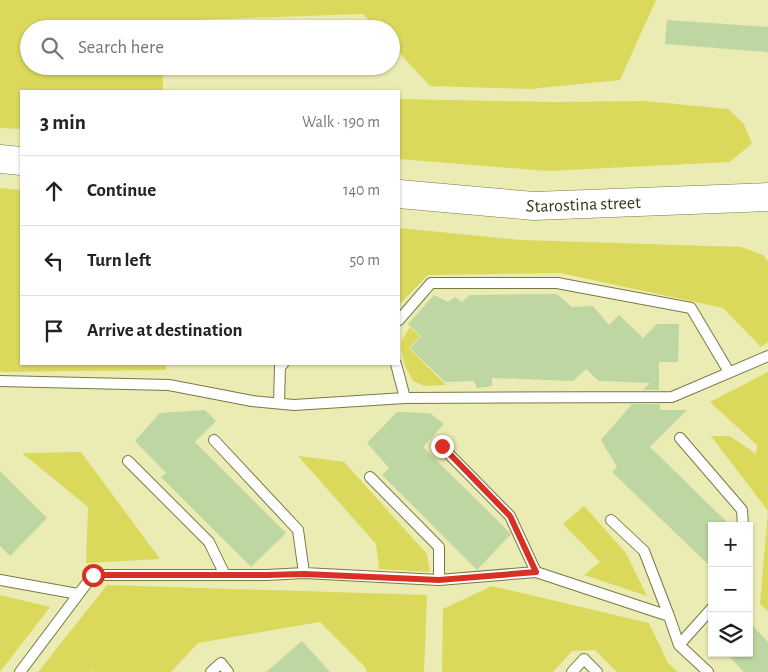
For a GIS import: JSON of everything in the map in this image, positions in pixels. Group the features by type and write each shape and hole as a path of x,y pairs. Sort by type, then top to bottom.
{"main road":[{"path":"0,159 20,161"},
{"name":"Starostina street","path":"400,194 534,206 768,197"}],"lane":[{"path":"400,319 431,283 557,283 691,308 729,372"},
{"path":"0,381 169,385 252,401 294,405 405,398 672,397 768,356"},
{"path":"279,403 282,365"},
{"path":"396,365 405,398"},
{"path":"680,438 742,510 743,522"},
{"path":"214,440 298,530 304,574"},
{"path":"442,446 510,516 536,572"},
{"path":"128,462 209,542 225,575"},
{"path":"370,477 439,547 439,580"},
{"path":"611,520 644,551 679,645 708,672"},
{"path":"20,672 93,575 304,574 439,580 536,572 669,616"},
{"path":"0,580 78,594"},
{"path":"679,645 708,612"},
{"path":"572,672 584,659 597,672"},
{"path":"212,672 220,663 228,672"}],"shaded area":[{"path":"0,0 656,0 620,80 530,89 430,86 400,54 400,20 369,20 363,14 192,20 20,20 20,75 163,75 163,90 20,90 20,129 0,128"},
{"path":"400,99 553,102 644,101 728,109 744,124 752,144 729,162 547,171 400,159"},
{"path":"0,188 20,190 20,365 166,365 166,370 0,372"},
{"path":"400,228 521,240 741,247 763,255 768,261 768,342 761,347 723,308 560,273 428,275 400,304"},
{"path":"410,327 420,336 409,348 446,385 424,386 413,381 405,366 401,348 402,340"},
{"path":"768,372 768,511 711,436 730,436 756,454 757,445 710,402"},
{"path":"81,452 160,559 86,563 88,507 22,453"},
{"path":"298,456 344,462 427,554 430,572 379,569 376,544"},
{"path":"584,506 626,553 647,596 584,575 600,562 563,524"},
{"path":"768,511 768,611 760,604"},
{"path":"107,585 427,595 424,672 367,672 365,667 320,622 198,643 171,672 90,672 94,666 89,672 38,672"},
{"path":"492,586 649,623 668,663 678,672 617,672 595,650 572,651 553,672 442,672 443,609"},
{"path":"0,595 50,607 0,672"}],"building":[{"path":"667,20 768,27 768,52 665,44"},
{"path":"557,294 572,307 593,306 609,325 619,315 643,338 657,324 679,324 678,362 659,362 659,390 643,390 650,383 599,381 586,369 573,381 492,378 492,386 477,388 474,381 445,382 410,348 421,336 408,324 434,295 448,302 455,297 462,302 470,295"},
{"path":"632,404 660,404 660,410 687,410 650,447 727,522 708,522 708,564 612,472 617,467 601,440"},
{"path":"205,410 216,421 195,442 286,533 251,567 161,477 166,473 135,441 160,413"},
{"path":"397,412 430,413 444,424 423,447 511,534 477,570 382,475 389,468 367,443"},
{"path":"0,471 47,518 10,556 0,546"},
{"path":"753,626 768,642 768,672 744,672 730,657 753,657"},
{"path":"302,641 330,672 266,672"}],"route":[{"path":"93,575 304,574 439,580 536,572 510,516 442,446"}]}
